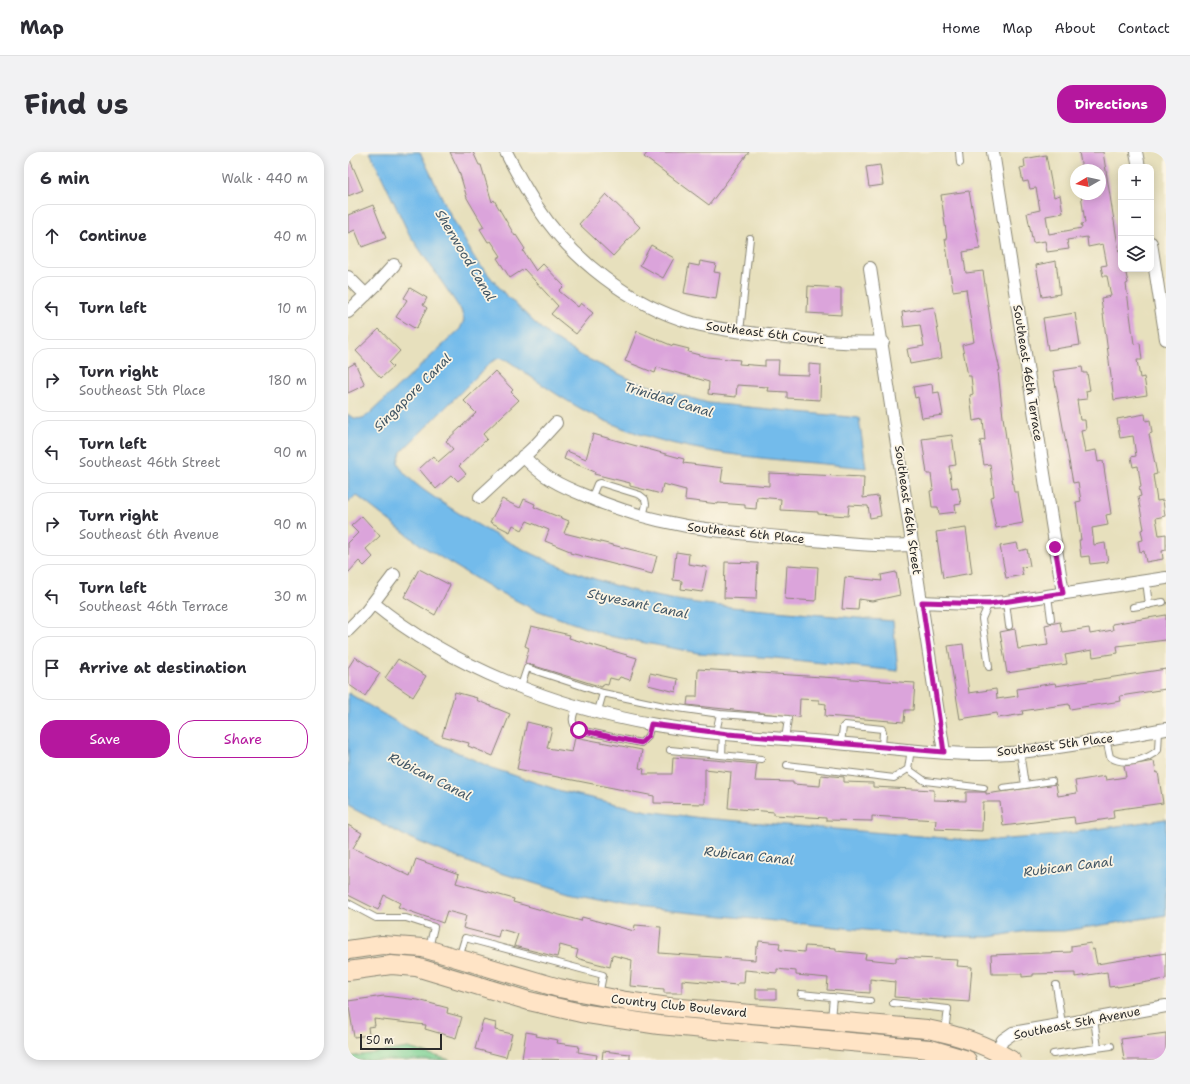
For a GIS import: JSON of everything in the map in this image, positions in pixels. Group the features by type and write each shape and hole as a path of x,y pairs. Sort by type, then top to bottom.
{"main road":[{"name":"Country Club Boulevard","path":"348,950 382,945 402,945 429,949 559,988 636,1002 749,1014 928,1029 945,1032 974,1041 996,1055 1011,1060"},
{"name":"Country Club Boulevard","path":"348,971 391,965 416,967 529,1001 581,1013 633,1022 930,1049 967,1060"},
{"path":"633,1022 636,1002"},
{"path":"747,1033 749,1014"}],"street":[{"name":"Southeast 6th Court","path":"506,152 536,206 555,231 572,249 611,282 632,296 680,318 700,324 740,332 810,340 862,343 883,342"},
{"name":"Southeast 46th Terrace","path":"993,152 1063,593"},
{"path":"1136,152 1138,164"},
{"path":"1154,262 1166,339"},
{"path":"348,312 394,265"},
{"name":"Southeast 46th Street","path":"870,268 883,342 944,752"},
{"path":"348,278 366,295"},
{"path":"480,497 524,456 556,423"},
{"name":"Southeast 6th Place","path":"524,456 546,478 591,499 643,517 676,525 729,533 859,545 913,545"},
{"path":"348,630 373,603 394,575"},
{"path":"922,602 989,604 1166,578"},
{"name":"Southeast 5th Place","path":"373,603 426,640 473,665 521,686 577,706 651,724 719,733 977,754 1020,752 1162,730"},
{"name":"Southeast 5th Avenue","path":"996,1055 1003,1040 1013,1033 1166,1006"}],"lane":[{"path":"958,152 960,163"},
{"path":"740,332 750,238"},
{"path":"591,499 597,484 601,483 640,495 645,499 646,504 643,517"},
{"path":"1146,581 1149,605"},
{"path":"1048,596 1052,619"},
{"path":"1006,602 1009,626"},
{"path":"1133,607 1164,602"},
{"path":"989,604 982,619 989,667"},
{"path":"521,686 527,668 603,693 664,706 720,714 788,719 785,739"},
{"path":"598,712 603,693"},
{"path":"577,706 572,715 575,727 579,730 641,743 648,736 651,724"},
{"path":"720,714 719,733 722,755"},
{"path":"841,743 843,727 845,725 882,729 882,746"},
{"path":"1106,739 1110,756 1115,760 1120,762 1147,758 1158,750 1162,730"},
{"path":"787,765 894,778 908,769 911,749"},
{"path":"670,750 761,758"},
{"path":"1020,752 1025,785"},
{"path":"908,769 925,781 984,788"},
{"path":"1003,788 1052,781"},
{"path":"348,903 376,918 406,918 434,927 429,949"},
{"path":"459,959 465,938 603,974 599,996"},
{"path":"1056,986 1062,1024"},
{"path":"801,994 870,1001"},
{"path":"830,1021 833,997"},
{"path":"893,1003 948,1009 945,1032"},
{"path":"1094,1019 1098,1048"},
{"path":"1053,1054 1111,1046"}],"green space":[{"path":"408,1048 450,1060 348,1060 348,1057"}],"water":[{"path":"370,152 420,152 450,214 475,259 503,292 550,336 582,356 636,382 708,403 859,418 866,468 759,458 689,447 655,439 621,428 589,413 557,395 507,360 499,358 491,362 401,452 398,462 406,475 413,482 476,524 524,550 575,572 628,589 655,596 704,604 893,621 898,671 775,658 698,653 609,636 533,609 493,589 422,546 356,495 348,503 348,414 358,419 368,415 460,329 464,320 461,310 409,234"},
{"name":"Rubican Canal","path":"348,693 417,734 492,768 561,791 647,811 702,818 980,841 1048,836 1166,819 1166,915 1064,931 1027,931 990,937 926,936 632,907 569,894 478,866 407,837 348,806"}],"building":[{"path":"450,152 473,152 479,165 481,165 492,202 494,200 515,236 516,235 525,249 523,251 536,271 543,264 564,286 559,291 578,307 581,303 593,313 576,334 551,314 558,306 524,269 510,278 497,258 501,256 491,241 488,242 480,229 484,227 467,198 459,171"},
{"path":"648,152 749,152 709,205 644,157"},
{"path":"1079,152 1103,152 1105,164 1081,164"},
{"path":"348,155 363,190 348,196"},
{"path":"1046,155 1054,197 1060,195 1063,213 1046,216 1049,234 1082,228 1081,224 1085,223 1082,200 1106,200 1106,171 1118,246 1118,272 1126,272 1134,344 1140,343 1142,360 1137,360 1140,378 1144,377 1147,395 1114,400 1101,298 1111,296 1107,276 1103,276 1101,266 1107,265 1103,244 1088,247 1087,237 1067,240 1069,249 1047,252 1045,241 1033,243 1027,213 1040,210 1036,188 1030,189 1028,181 1023,182 1020,168 1025,167 1024,159"},
{"path":"880,165 883,185 869,187 866,167"},
{"path":"969,191 980,249 963,252 966,273 983,271 993,339 1000,370 998,371 1003,417 1014,492 1018,492 1023,523 996,528 990,497 994,496 990,464 984,465 980,441 985,440 983,419 973,421 970,395 973,394 971,376 968,376 962,345 974,342 966,289 953,291 945,239 947,239 941,195"},
{"path":"606,194 640,227 613,256 579,224"},
{"path":"373,205 386,238 362,247 355,230 348,233 348,215"},
{"path":"651,245 674,258 663,278 640,265"},
{"path":"700,261 716,264 714,272 720,273 716,299 684,293 689,264 699,266"},
{"path":"1056,261 1060,294 1042,297 1036,265"},
{"path":"808,286 841,288 841,315 807,313"},
{"path":"410,288 427,298 423,305 427,308 416,329 396,317 407,300 404,298"},
{"path":"934,307 942,358 910,364 907,349 924,346 920,325 904,327 902,312"},
{"path":"1075,313 1080,345 1048,350 1043,318"},
{"path":"379,329 400,351 389,363 393,367 381,378 356,351"},
{"path":"637,331 673,346 689,349 688,352 707,357 740,360 739,364 765,366 765,360 779,360 778,374 809,375 809,364 821,365 820,400 787,398 787,392 767,391 768,387 737,385 736,397 708,394 709,382 657,367 655,373 625,361"},
{"path":"355,363 365,385 348,393 348,367"},
{"path":"1082,367 1083,373 1087,373 1090,390 1086,391 1087,399 1077,400 1080,420 1085,420 1086,430 1081,431 1085,452 1096,450 1098,462 1103,461 1111,514 1106,515 1108,525 1092,528 1094,545 1105,543 1108,562 1090,564 1089,556 1081,557 1079,540 1081,540 1076,502 1081,501 1078,482 1073,483 1053,371"},
{"path":"495,371 513,390 511,392 519,400 483,434 487,439 459,466 466,474 458,481 452,475 436,489 419,469 433,456 438,462 453,449 446,441 476,413 464,401"},
{"path":"932,384 933,393 939,392 943,415 922,418 918,397 915,398 913,387"},
{"path":"1145,414 1146,421 1150,420 1152,433 1149,434 1157,474 1153,475 1157,501 1163,500 1165,516 1156,518 1159,535 1166,534 1166,550 1162,551 1163,559 1146,562 1144,551 1140,552 1138,541 1143,540 1141,530 1144,529 1138,497 1141,496 1139,488 1141,487 1138,466 1133,467 1131,457 1136,456 1133,436 1120,438 1117,419"},
{"path":"593,434 684,459 683,463 723,468 721,482 769,486 769,473 864,477 863,498 878,496 881,516 870,518 868,506 849,505 848,516 818,514 818,512 780,510 781,499 757,497 756,509 745,508 745,505 718,504 685,500 686,490 663,484 661,494 630,486 630,483 594,474 595,472 564,459 567,451 586,459"},
{"path":"952,435 956,465 949,466 952,488 958,487 961,504 955,505 956,512 939,514 938,507 932,507 930,491 933,490 931,474 927,474 922,439"},
{"path":"502,499 520,508 524,499 535,504 534,507 569,521 564,533 657,556 652,574 570,553 570,551 545,541 549,530 527,521 522,530 513,525 510,532 490,522"},
{"path":"362,516 380,536 366,549 373,557 364,566 359,561 348,573 348,543 358,533 351,526"},
{"path":"966,528 972,573 943,578 936,532"},
{"path":"1017,543 1019,551 1027,549 1030,566 1021,567 1023,575 1006,578 1000,546"},
{"path":"676,552 689,554 688,564 707,567 702,592 681,589 682,581 673,580"},
{"path":"725,562 758,563 756,599 724,598"},
{"path":"787,565 818,567 816,601 785,599"},
{"path":"419,569 450,585 435,615 404,597"},
{"path":"896,572 900,595 872,601 859,599 858,610 842,609 845,577 882,581 881,575"},
{"path":"1166,615 1166,640 1117,646 1118,653 1093,657 1092,650 1065,655 1067,664 1007,673 1000,632 1015,629 1018,649 1048,645 1045,625 1060,622 1062,632 1089,628 1090,634 1113,630 1112,624"},
{"path":"531,626 570,635 569,638 637,658 630,680 620,677 618,680 610,678 608,685 603,684 602,687 525,663 529,648 525,646"},
{"path":"963,644 969,693 996,689 997,699 1018,696 1017,689 1055,683 1056,686 1166,669 1166,689 1120,696 1121,701 1070,709 1069,704 1022,711 1023,714 998,718 997,713 960,719 948,646"},
{"path":"355,657 380,673 365,696 348,684 348,668"},
{"path":"398,659 426,676 413,697 385,678"},
{"path":"698,669 915,683 913,710 905,710 904,722 825,716 826,704 819,703 819,700 800,699 799,717 687,705 688,697 697,697"},
{"path":"650,673 678,679 676,692 648,685"},
{"path":"455,692 477,698 476,700 510,714 493,756 468,746 469,743 442,736"},
{"path":"527,722 552,728 547,748 572,752 575,737 642,750 639,768 644,769 643,774 672,774 673,757 714,760 757,764 755,781 793,782 793,784 820,786 821,775 844,777 844,782 873,783 873,787 934,790 934,800 966,801 966,792 986,792 986,794 1056,784 1058,796 1077,793 1075,781 1105,776 1106,780 1126,777 1124,766 1154,761 1156,773 1158,772 1163,803 1113,810 1114,818 1075,824 1074,817 1003,826 1000,802 983,802 982,831 935,829 936,820 872,816 872,821 826,820 826,818 774,815 774,812 728,808 731,772 705,769 705,804 654,803 654,796 517,769"},
{"path":"348,825 362,833 353,848 410,876 416,859 459,874 456,883 514,899 513,902 581,921 582,917 634,931 635,925 661,927 659,953 755,960 756,947 758,947 759,941 780,943 779,949 781,950 804,952 805,946 836,948 836,951 866,954 865,959 896,962 896,957 958,960 957,966 972,967 969,1002 894,997 895,982 870,979 870,993 827,990 828,978 796,975 796,971 777,969 777,973 745,970 744,983 738,983 737,985 682,980 682,993 664,993 664,989 630,986 632,960 612,955 610,967 576,958 578,950 560,945 557,957 514,946 518,934 500,929 498,937 463,928 466,916 447,911 443,923 398,907 400,903 384,895 378,910 348,895"},
{"path":"1091,943 1092,950 1094,949 1097,964 1166,953 1166,979 1109,987 1107,972 1075,977 1075,973 1033,974 1033,976 1022,977 1022,974 992,974 991,955 1071,952 1071,946"},
{"path":"756,989 776,989 776,999 756,999"},
{"path":"384,996 418,1000 448,1008 447,1013 462,1017 456,1038 425,1029 426,1025 374,1019 375,1026 368,1027 369,1035 354,1037 348,1001"},
{"path":"483,1020 496,1023 495,1030 512,1034 506,1057 475,1049"},
{"path":"526,1032 537,1034 536,1036 558,1040 557,1043 579,1046 578,1052 597,1055 596,1060 522,1059"},
{"path":"1166,1033 1166,1060 1124,1060 1121,1039"},
{"path":"603,1051 630,1054 630,1060 602,1060"}],"route":[{"path":"579,730 634,743 641,743 645,741 648,736 651,724 728,734 944,752 922,602 989,604 1063,593 1055,547"}],"water label":[{"name":"Sherwood Canal","path":"466,255"},
{"name":"Singapore Canal","path":"412,392"},
{"name":"Trinidad Canal","path":"669,399"},
{"name":"Styvesant Canal","path":"638,603"}]}
